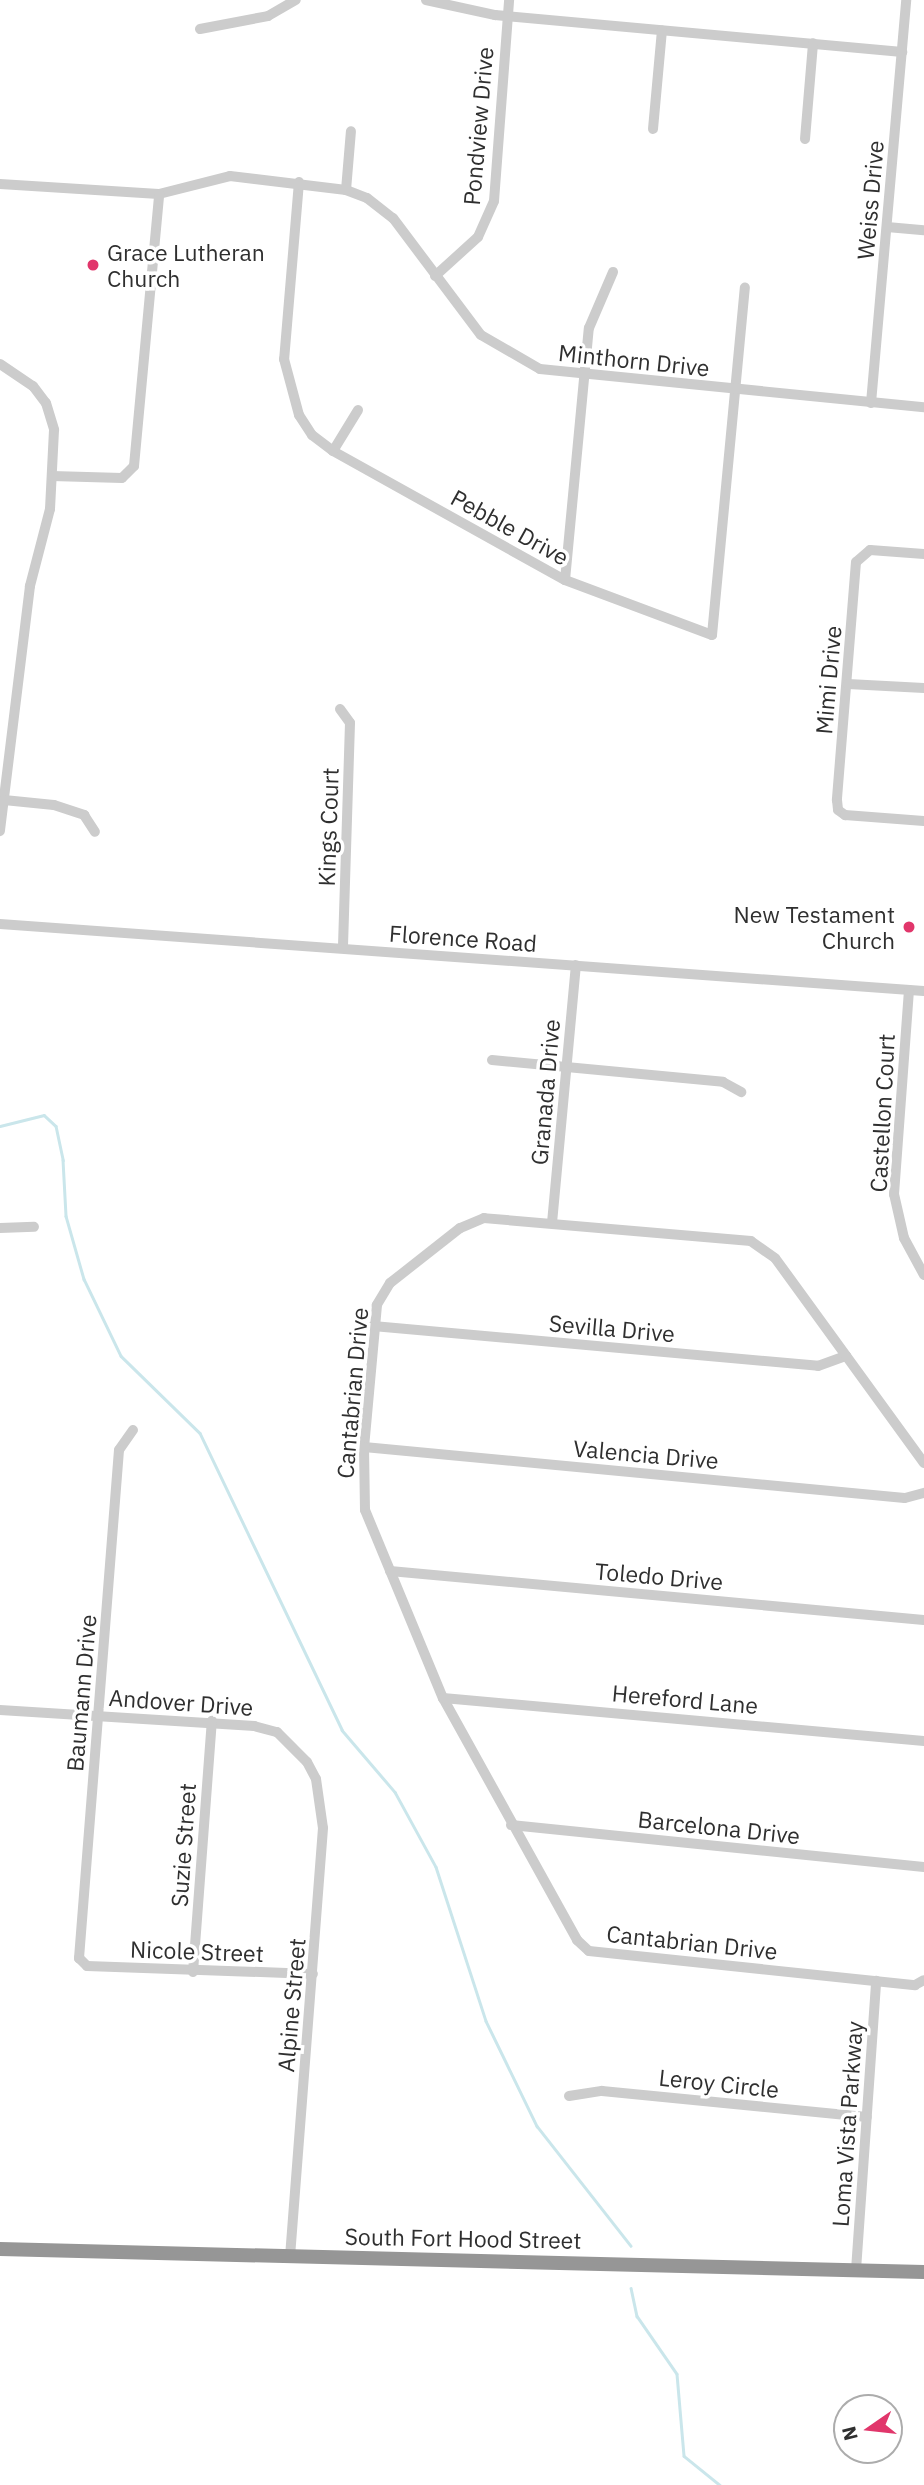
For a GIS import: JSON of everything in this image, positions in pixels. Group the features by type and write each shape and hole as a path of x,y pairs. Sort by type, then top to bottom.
{"highway":[{"name":"South Fort Hood Street","path":"0,2249 924,2272"}],"street":[{"path":"200,29 268,16 296,0"},
{"path":"426,0 508,16 902,52"},
{"name":"Pondview Drive","path":"435,276 478,237 494,201 509,0"},
{"name":"Weiss Drive","path":"871,403 906,0"},
{"path":"653,129 662,30"},
{"path":"805,139 813,43"},
{"path":"346,190 351,131"},
{"name":"Minthorn Drive","path":"0,184 159,194 230,176 299,181 346,190 367,198 393,218 464,318 502,351 540,369 584,376 924,407"},
{"name":"Pebble Drive","path":"299,181 284,359 299,415 312,435 332,451 565,579 712,635 734,390"},
{"path":"52,476 122,478 134,466 159,194"},
{"path":"887,227 924,230"},
{"path":"565,579 589,328 613,272"},
{"path":"734,390 745,288"},
{"path":"0,364 33,386 46,403 54,430 50,509 30,586 0,831"},
{"path":"332,451 358,410"},
{"name":"Mimi Drive","path":"924,554 862,553 856,562 838,810 845,816 924,821"},
{"path":"848,684 924,688"},
{"name":"Kings Court","path":"340,709 350,723 343,948"},
{"path":"4,800 54,805 84,815 95,832"},
{"name":"Florence Road","path":"0,924 924,991"},
{"name":"Granada Drive","path":"552,1223 576,965"},
{"name":"Castellon Court","path":"909,990 894,1194 904,1238 924,1275"},
{"path":"492,1060 723,1082 741,1092"},
{"name":"Cantabrian Drive","path":"924,1463 775,1258 751,1241 484,1218 470,1221 390,1283 377,1306 373,1326 362,1493 390,1571 443,1698 577,1940 589,1951 915,1985 924,1980"},
{"path":"0,1228 34,1227"},
{"name":"Sevilla Drive","path":"373,1326 818,1366 846,1356"},
{"name":"Baumann Drive","path":"81,1963 119,1450 133,1430"},
{"name":"Valencia Drive","path":"364,1447 905,1498 924,1493"},
{"name":"Toledo Drive","path":"390,1571 924,1620"},
{"name":"Hereford Lane","path":"443,1698 924,1741"},
{"name":"Andover Drive","path":"0,1710 212,1721 277,1732 306,1760"},
{"name":"Suzie Street","path":"192,1972 212,1721"},
{"name":"Alpine Street","path":"290,2257 313,1974 323,1806 306,1760"},
{"name":"Barcelona Drive","path":"511,1825 924,1867"},
{"name":"Nicole Street","path":"81,1963 192,1972 313,1974"},
{"name":"Loma Vista Parkway","path":"856,2270 876,1981"},
{"name":"Leroy Circle","path":"569,2096 602,2091 867,2117"}],"waterway":[{"path":"0,1126 44,1115 56,1126 63,1160 66,1216 84,1279 121,1356 200,1433 342,1730 395,1792 436,1867 486,2021 537,2126 631,2246"},
{"path":"631,2288 637,2316 677,2374 684,2456 720,2485"}],"place":[{"name":"Grace Lutheran Church","path":"93,265"},
{"name":"New Testament Church","path":"909,927"}]}
